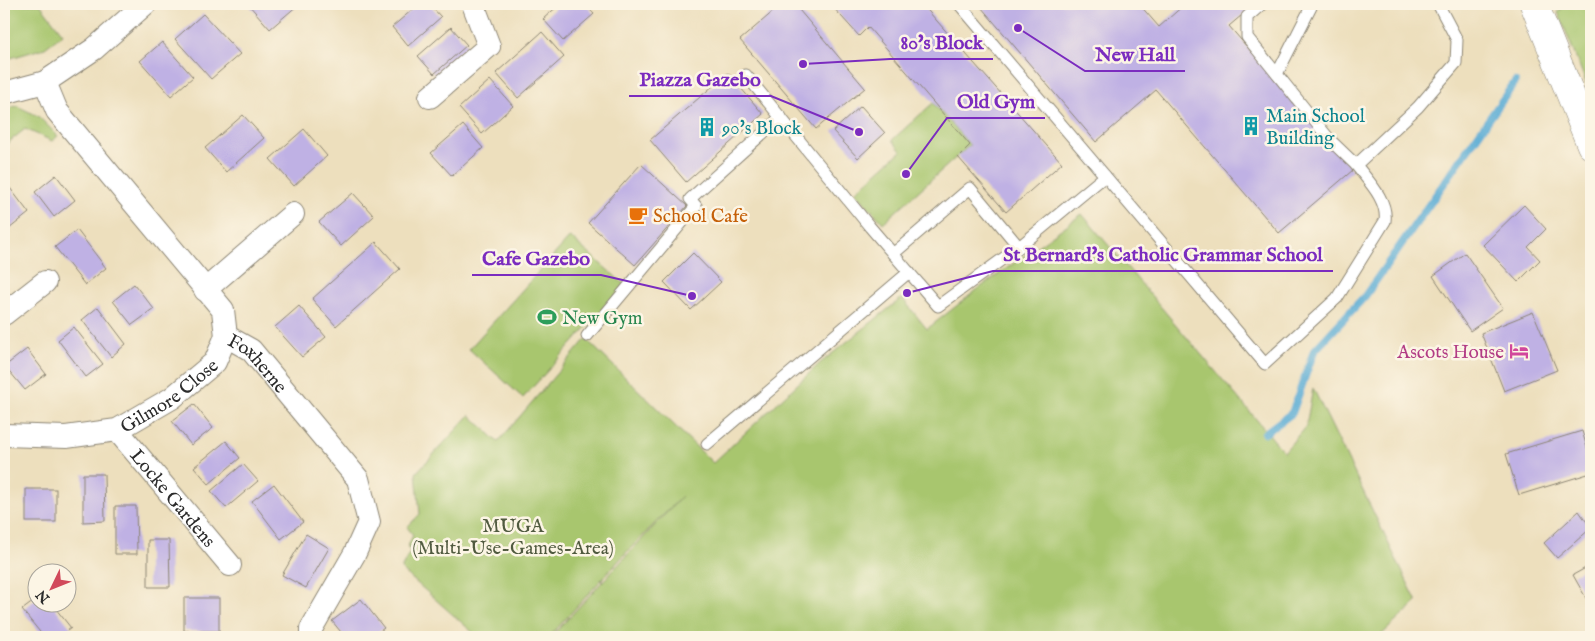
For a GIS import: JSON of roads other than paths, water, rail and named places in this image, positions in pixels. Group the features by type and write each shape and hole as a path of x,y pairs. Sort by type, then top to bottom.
{"main road":[{"path":"1534,4 1591,145"}],"street":[{"path":"4,93 45,82 94,49 145,4"},
{"path":"430,98 489,46 473,4"},
{"name":"Foxherne","path":"45,82 57,111 223,310 226,336 252,350 358,479 369,522 355,553 311,629 311,637"},
{"path":"205,290 293,214"},
{"path":"4,314 46,283"},
{"name":"Gilmore Close","path":"4,435 66,438 117,430 172,398 215,362 226,336"},
{"name":"Locke Gardens","path":"117,430 230,565"}],"lane":[{"path":"959,4 1265,364 1337,298 1385,221 1386,212 1379,196 1356,165 1330,140 1247,36 1247,17 1262,4"},
{"path":"1277,74 1311,8 1309,4"},
{"path":"1356,165 1418,107 1456,63 1457,40 1438,4"},
{"path":"746,75 938,306 1019,247 1105,176"},
{"path":"587,336 696,206 690,199 781,117"},
{"path":"893,254 970,188 1019,247"},
{"path":"707,444 909,272"}],"waterway":[{"path":"1265,433 1292,413 1314,351 1365,296 1515,82"}],"place":[{"name":"New Hall","path":"1018,28"},
{"name":"80's Block","path":"803,64"},
{"name":"Main School Building","path":"1251,126"},
{"name":"90's Block","path":"707,127"},
{"name":"Piazza Gazebo","path":"859,132"},
{"name":"Old Gym","path":"906,174"},
{"name":"School Cafe","path":"638,215"},
{"name":"St Bernard's Catholic Grammar School","path":"907,293"},
{"name":"Cafe Gazebo","path":"692,296"},
{"name":"New Gym","path":"547,317"},
{"name":"Ascots House","path":"1519,351"}],"park label":[{"name":"MUGA (Multi-Use-Games-Area)","path":"513,536"}]}
